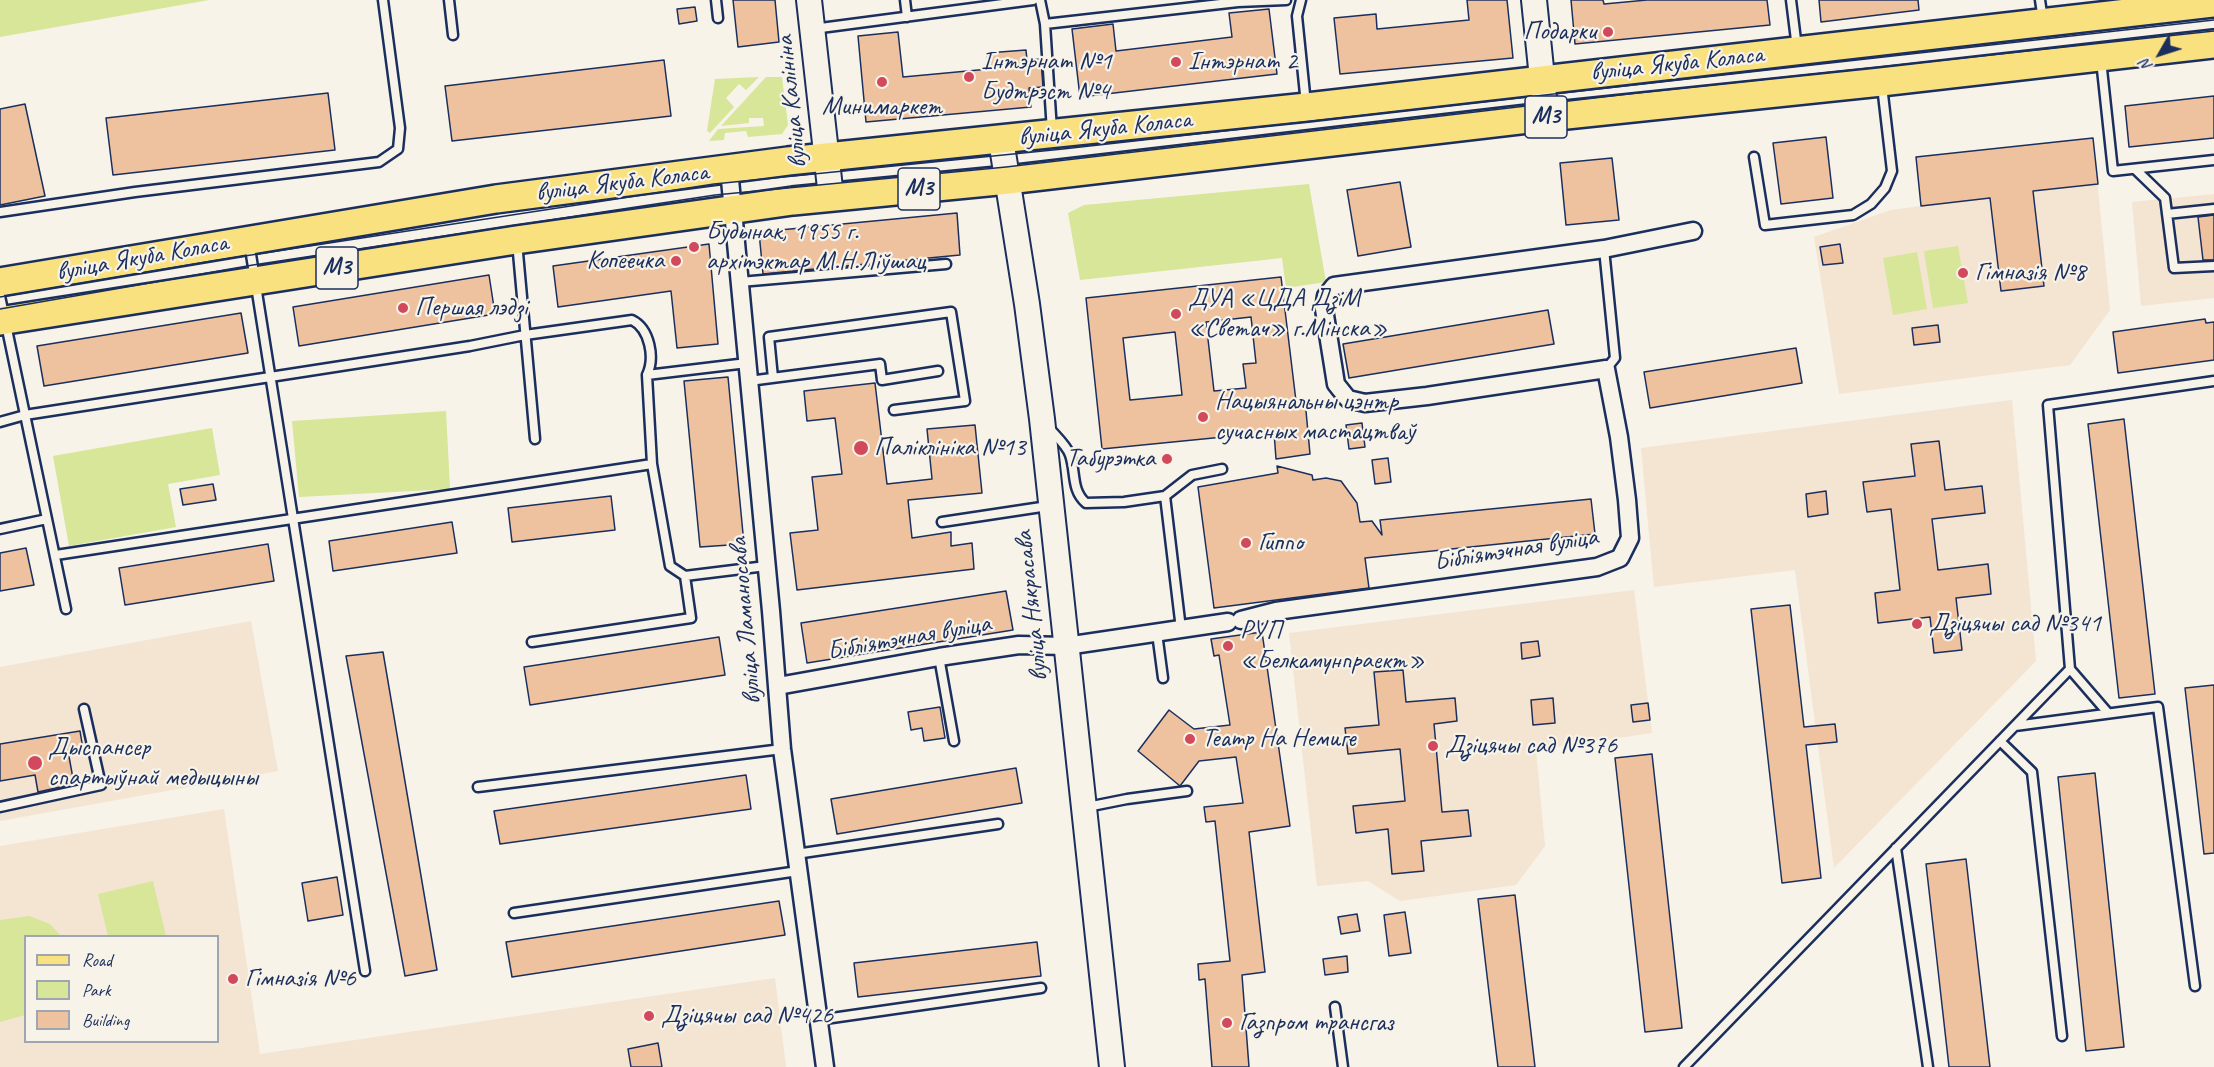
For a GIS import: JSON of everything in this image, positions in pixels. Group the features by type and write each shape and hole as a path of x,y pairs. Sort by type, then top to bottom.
{"main road":[{"name":"вуліца Калініна","path":"809,0 831,197"},
{"path":"1534,0 1546,117"},
{"name":"вуліца Якуба Коласа","path":"0,282 496,199 729,169 1797,51 2042,12 2214,3"},
{"name":"вуліца Якуба Коласа","path":"2,312 255,280 516,240 831,197 1008,180 1546,117 2214,44"},
{"name":"вуліца Някрасава","path":"1002,140 1042,419 1112,1067"}],"street":[{"name":"вуліца Ламаносава","path":"729,169 782,749 825,1067"},
{"path":"1606,369 1427,396 1365,403 1348,399 1336,384 1324,309 1326,296 1334,285 1604,249 1692,231"},
{"name":"Бібліятэчная вуліца","path":"778,686 1019,645 1066,646 1234,621 1276,611 1597,567 1620,558 1630,538 1628,500 1619,436 1606,369"}],"lane":[{"path":"0,212 135,192 379,162 398,149 400,128 382,0"},
{"path":"449,0 453,35"},
{"path":"716,0 718,18"},
{"path":"905,0 907,17"},
{"path":"812,29 1034,0"},
{"path":"1040,0 1045,24 1053,134"},
{"path":"1045,24 1238,2 1286,0"},
{"path":"1301,0 1297,16 1306,107"},
{"path":"1791,0 1797,51"},
{"path":"2100,57 2113,171 2214,160"},
{"path":"1754,157 1765,225 1853,215 1871,204 1885,188 1892,171 1881,82"},
{"path":"2135,169 2165,198 2174,268 2214,266"},
{"path":"2167,214 2214,209"},
{"path":"249,240 365,971"},
{"path":"516,240 535,439"},
{"path":"1604,249 1615,358 1606,369"},
{"path":"740,282 946,264"},
{"path":"2,312 66,609"},
{"path":"773,378 769,337 951,312 965,401 894,410"},
{"path":"0,422 25,415 632,320 639,324 646,334 652,364 647,375 652,464 670,566 685,576 766,566"},
{"path":"647,375 747,363"},
{"path":"749,381 880,364 882,380 938,371"},
{"path":"2108,713 2070,669 2048,405 2214,381"},
{"path":"1042,419 1070,453 1075,486 1086,503 1124,502 1165,496 1192,475 1222,469"},
{"path":"56,555 652,464"},
{"path":"1165,496 1181,629"},
{"path":"942,522 1050,506"},
{"path":"0,529 47,519"},
{"path":"532,642 691,618 685,576"},
{"path":"1157,633 1163,678"},
{"path":"939,657 954,741"},
{"path":"1684,1067 2070,669"},
{"path":"2015,726 2158,707 2195,986"},
{"path":"0,807 101,785 84,709"},
{"path":"2000,741 2032,772 2062,1036"},
{"path":"478,787 782,749"},
{"path":"1083,808 1187,791"},
{"path":"514,913 998,824"},
{"path":"1896,848 1928,1067"},
{"path":"818,1020 1041,988"},
{"path":"1335,1007 1343,1067"}],"shaded area":[{"name":"Гімназія №8","path":"2093,138 2110,310 2070,365 1839,394 1814,237 1891,210 1921,206"},
{"path":"2214,194 2214,298 2141,306 2132,202"},
{"name":"Дзіцячы сад №341","path":"2012,400 2036,661 1834,868 1795,570 1654,587 1641,448"},
{"name":"Дзіцячы сад №376","path":"1634,590 1652,733 1536,750 1545,846 1516,885 1400,901 1368,881 1317,886 1289,633"},
{"path":"251,621 278,771 0,821 0,667"},
{"path":"224,809 260,1054 775,978 786,1067 0,1067 0,846"}],"green space":[{"path":"0,0 209,0 0,37"},
{"path":"759,77 746,90 739,84 726,98 734,107 710,133 707,131 715,79"},
{"path":"766,77 782,77 788,125 782,134 748,137 746,131 725,133 724,140 709,141 718,129 764,126 763,118 749,118 749,123 721,126"},
{"path":"1309,184 1326,282 1286,288 1282,258 1080,280 1068,213 1084,205"},
{"path":"1958,246 1968,303 1933,308 1924,251"},
{"path":"1917,252 1927,309 1893,315 1883,258"},
{"path":"446,411 450,489 299,497 292,421"},
{"path":"212,428 220,475 168,484 176,527 69,546 53,456"},
{"path":"153,881 166,935 108,935 98,894"},
{"path":"29,916 50,924 60,935 24,935 24,1015 0,1022 0,920"}],"building":[{"path":"733,0 775,0 779,42 738,47"},
{"path":"1467,0 1507,0 1513,58 1340,74 1334,18 1376,14 1377,29 1469,20"},
{"path":"1571,0 1603,0 1604,4 1647,0 1767,0 1770,25 1575,44"},
{"path":"1819,0 1918,0 1919,10 1821,22"},
{"path":"695,7 697,21 679,24 677,9"},
{"name":"Інтэрнат 2","path":"1269,9 1277,74 1080,97 1072,29 1113,24 1116,51 1232,37 1229,13"},
{"name":"Інтэрнат №1 Будтрэст №4","path":"898,32 903,77 989,69 987,53 1026,50 1027,60 1041,59 1043,87 1029,88 1031,107 866,122 858,36"},
{"path":"664,60 671,116 452,141 445,86"},
{"path":"328,93 335,150 113,175 106,118"},
{"path":"2214,96 2214,138 2129,147 2125,106"},
{"path":"25,104 45,196 0,205 0,109"},
{"path":"1826,137 1833,198 1781,204 1773,143"},
{"path":"2093,138 2098,184 2033,191 2044,286 2001,291 1990,198 1921,206 1916,157"},
{"path":"1612,158 1619,220 1566,225 1560,163"},
{"path":"1400,182 1411,247 1358,256 1347,190"},
{"path":"957,213 960,255 763,274 759,232"},
{"path":"2214,215 2214,260 2203,260 2198,217"},
{"path":"709,244 718,344 677,348 671,291 558,307 553,266"},
{"path":"1840,244 1843,263 1823,265 1820,247"},
{"path":"489,275 495,314 299,346 293,307"},
{"path":"1281,277 1296,401 1305,400 1310,454 1276,459 1274,432 1102,449 1086,298","holes":["1251,317 1256,363 1243,364 1246,388 1214,391 1206,322","1175,332 1182,395 1130,400 1123,338"]},
{"path":"1548,310 1554,344 1349,378 1343,344"},
{"path":"241,313 248,353 44,386 37,346"},
{"path":"2205,319 2206,323 2214,322 2214,360 2118,373 2113,332"},
{"path":"1938,325 1940,342 1914,345 1912,328"},
{"path":"1796,348 1802,383 1650,408 1644,372"},
{"path":"728,377 744,544 700,547 684,381"},
{"path":"875,383 887,484 932,479 927,429 975,425 982,493 908,500 912,538 951,532 951,546 972,543 974,569 797,590 790,533 818,530 812,477 842,474 835,418 807,421 804,391"},
{"path":"2124,419 2155,694 2119,698 2088,424"},
{"path":"1362,423 1365,447 1349,449 1346,425"},
{"path":"1939,441 1945,490 1982,486 1985,513 1932,519 1938,570 1988,564 1991,594 1956,598 1962,650 1934,653 1930,617 1878,623 1875,593 1900,590 1891,509 1867,512 1863,482 1915,476 1911,444"},
{"path":"1388,458 1391,482 1375,484 1372,460"},
{"path":"1277,466 1312,475 1313,480 1326,478 1341,481 1357,503 1360,522 1372,521 1382,535 1380,520 1591,499 1595,534 1365,558 1369,588 1214,608 1198,487 1278,473"},
{"path":"213,484 216,500 183,505 180,489"},
{"path":"1826,491 1828,514 1808,517 1806,494"},
{"path":"611,496 615,530 512,542 508,508"},
{"path":"452,522 457,553 333,571 329,541"},
{"path":"268,544 274,581 125,605 119,568"},
{"path":"26,548 34,585 0,591 0,553"},
{"path":"1006,591 1013,630 807,663 801,623"},
{"path":"1790,605 1804,727 1835,724 1837,742 1806,745 1821,878 1782,883 1751,609"},
{"path":"1262,632 1290,826 1249,832 1265,972 1242,975 1249,1067 1212,1067 1205,979 1199,980 1198,964 1230,961 1215,821 1206,822 1204,807 1243,803 1236,757 1199,761 1180,786 1138,751 1169,710 1194,729 1230,725 1219,655 1214,656 1211,639"},
{"path":"719,637 725,675 530,705 524,667"},
{"path":"1538,641 1540,656 1522,659 1521,643"},
{"path":"383,652 437,970 405,976 346,656"},
{"path":"1403,670 1406,702 1455,698 1457,721 1434,724 1442,812 1468,810 1471,836 1421,841 1424,871 1392,874 1388,829 1356,833 1353,806 1405,801 1400,749 1348,754 1345,728 1379,725 1374,672"},
{"path":"2214,685 2214,853 2204,854 2185,688"},
{"path":"1553,698 1555,723 1533,725 1531,700"},
{"path":"1648,703 1650,720 1633,722 1631,705"},
{"path":"940,707 945,738 924,741 922,728 911,730 908,712"},
{"name":"Дыспансер спартыўнай медыцыны","path":"80,731 83,749 68,751 74,784 38,792 35,775 0,781 0,744"},
{"path":"1652,754 1682,1028 1645,1032 1615,758"},
{"path":"1016,768 1022,803 837,834 831,799"},
{"path":"2095,773 2124,1047 2086,1051 2058,777"},
{"path":"746,775 751,809 500,844 494,811"},
{"path":"1966,859 1990,1067 1949,1067 1926,864"},
{"path":"337,877 343,915 308,921 302,883"},
{"path":"1515,895 1535,1067 1498,1067 1478,899"},
{"path":"779,901 785,935 512,977 506,942"},
{"path":"1405,912 1411,953 1389,956 1384,915"},
{"path":"1357,914 1360,931 1341,934 1338,917"},
{"path":"1037,942 1041,976 858,997 854,963"},
{"path":"1347,956 1348,972 1325,975 1323,959"},
{"path":"658,1043 662,1067 631,1067 628,1049"}],"tram line":[{"path":"0,297 212,261 714,184 1063,149 2214,20"},
{"path":"0,309 253,265 715,195 1006,167 1637,93 2214,31"}],"place":[{"name":"Подарки","path":"1608,32"},
{"name":"Інтэрнат 2","path":"1176,62"},
{"name":"Інтэрнат №1 Будтрэст №4","path":"969,77"},
{"name":"Минимаркет","path":"882,82"},
{"name":"Будынак, 1955 г. архітэктар М.Н.Ліўшац","path":"694,247"},
{"name":"Копеечка","path":"676,261"},
{"name":"Гімназія №8","path":"1963,273"},
{"name":"Першая лэдзі","path":"403,308"},
{"name":"ДУА «ЦДА ДзіМ «Светач» г.Мінска»","path":"1176,314"},
{"name":"Нацыянальны цэнтр сучасных мастацтваў","path":"1203,417"},
{"name":"Паліклініка №13","path":"861,448"},
{"name":"Табурэтка","path":"1167,459"},
{"name":"Гиппо","path":"1246,543"},
{"name":"Дзіцячы сад №341","path":"1917,624"},
{"name":"РУП «Белкамунпраект»","path":"1228,646"},
{"name":"Театр На Немиге","path":"1190,739"},
{"name":"Дзіцячы сад №376","path":"1433,746"},
{"name":"Дыспансер спартыўнай медыцыны","path":"35,763"},
{"name":"Гімназія №6","path":"233,979"},
{"name":"Дзіцячы сад №426","path":"649,1016"},
{"name":"Газпром трансгаз","path":"1227,1023"}]}
